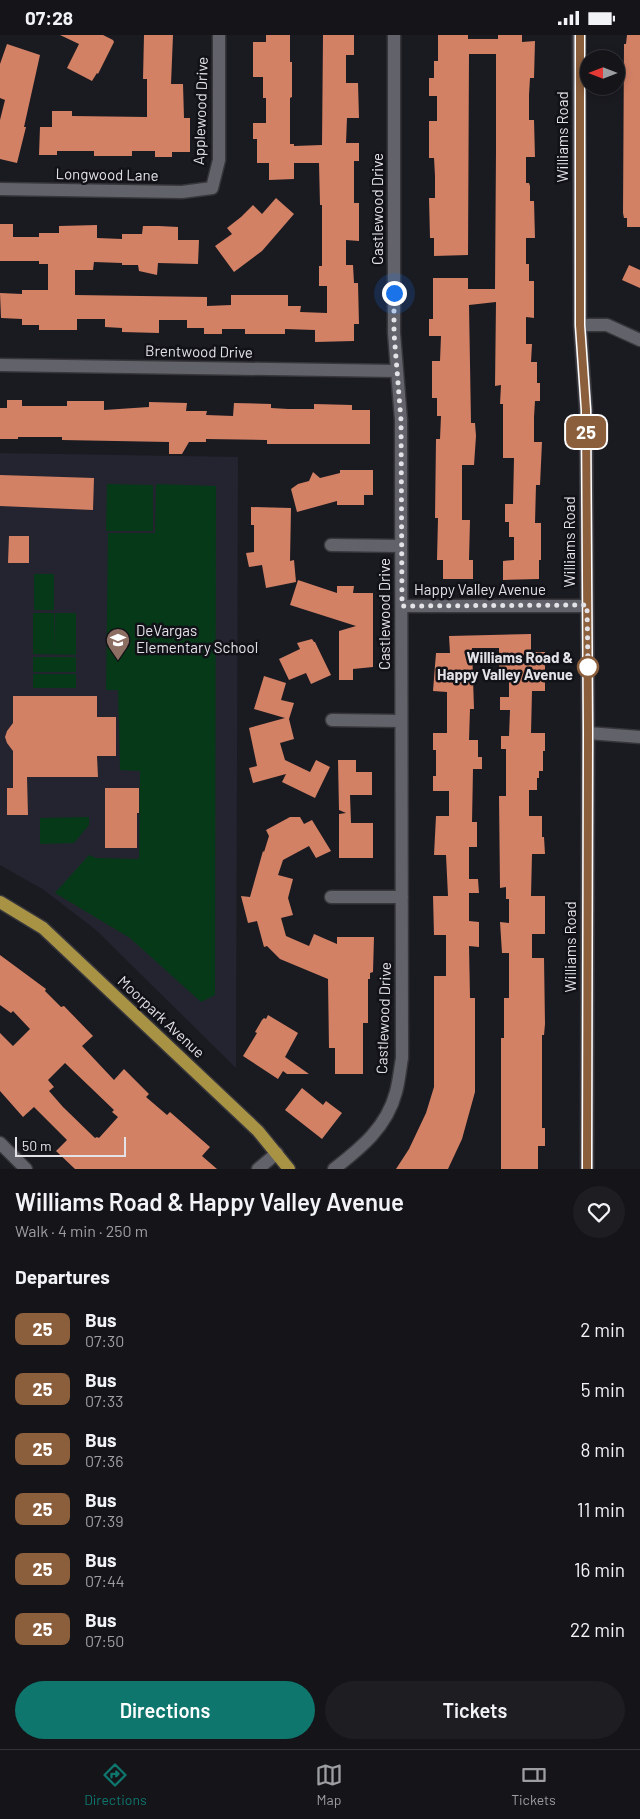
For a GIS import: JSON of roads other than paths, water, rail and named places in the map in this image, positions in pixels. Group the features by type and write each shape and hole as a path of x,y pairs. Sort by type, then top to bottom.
{"main road":[{"name":"Moorpark Avenue","path":"0,902 43,927 258,1131 289,1169"}],"street":[{"name":"Applewood Drive","path":"212,188 219,159 219,35"},
{"name":"Castlewood Drive","path":"334,1169 361,1148 380,1126 396,1093 402,1058 401,420 394,333 394,35"},
{"name":"Williams Road","path":"580,35 580,325 586,410 588,733 587,1169"},
{"name":"Longwood Lane","path":"0,189 182,192 212,188"},
{"path":"580,325 607,325 640,340"},
{"name":"Brentwood Drive","path":"0,365 396,371"},
{"path":"331,545 401,546"},
{"name":"Happy Valley Avenue","path":"402,606 587,605"},
{"path":"332,720 401,721"},
{"path":"588,733 640,737"},
{"path":"331,897 402,897"},
{"path":"0,1143 26,1169"},
{"path":"258,1169 277,1153"}],"place":[{"name":"DeVargas Elementary School","path":"118,661"},
{"name":"Williams Road & Happy Valley Avenue","path":"588,667"}]}
